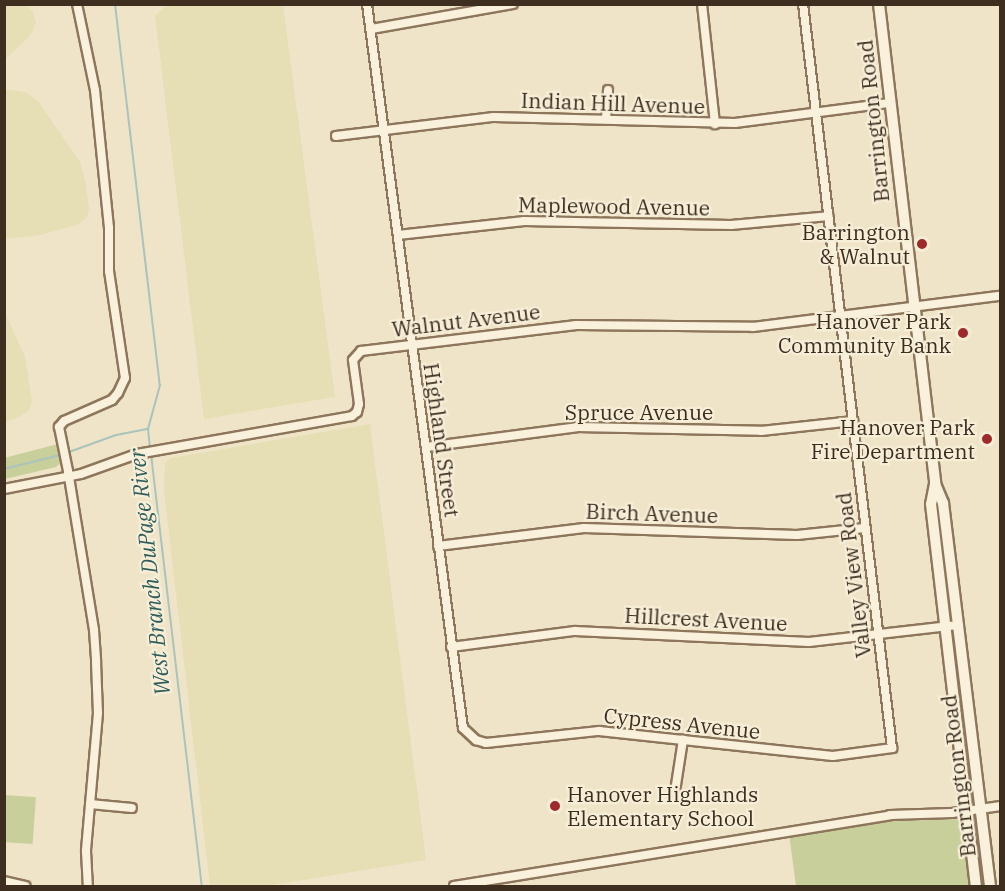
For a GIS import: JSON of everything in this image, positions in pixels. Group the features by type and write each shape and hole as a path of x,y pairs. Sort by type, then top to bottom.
{"main road":[{"name":"Barrington Road","path":"879,4 935,484 943,502 990,886"},
{"name":"Barrington Road","path":"935,484 931,504 976,886"}],"street":[{"path":"77,4 95,90 109,228 109,271 125,378 112,400 64,421 58,427 95,641 98,713 86,851 88,886"},
{"name":"Highland Street","path":"367,4 459,713 463,728 469,736"},
{"path":"371,29 513,4"},
{"path":"702,4 716,124"},
{"name":"Valley View Road","path":"803,4 892,748"},
{"path":"606,119 608,90"},
{"name":"Indian Hill Avenue","path":"336,136 478,118 606,119 716,124 890,103"},
{"name":"Maplewood Avenue","path":"398,236 524,221 731,225 829,216"},
{"name":"Walnut Avenue","path":"4,489 68,477 137,454 352,416 359,407 353,360 357,353 411,344 576,325 753,327 1000,296"},
{"name":"Spruce Avenue","path":"426,447 577,427 761,431 853,421"},
{"name":"Birch Avenue","path":"438,546 584,528 797,536 865,528"},
{"name":"Hillcrest Avenue","path":"451,647 575,631 809,642 959,625"},
{"name":"Cypress Avenue","path":"469,736 486,743 599,731 824,756 892,748"},
{"path":"676,785 683,740"},
{"path":"90,804 132,808"},
{"path":"454,886 890,814 952,813 1000,806"},
{"path":"4,881 25,886"}],"shaded area":[{"path":"5,4 27,5 33,12 36,23 30,36 5,59"},
{"path":"179,4 283,5 335,397 204,419 155,16 166,6"},
{"path":"4,89 25,92 38,101 80,162 89,209 87,217 79,224 41,235 5,239"},
{"path":"4,311 25,357 32,401 29,410 5,422"},
{"path":"370,424 426,860 266,886 210,886 164,491 165,463 171,458"}],"green space":[{"path":"58,444 63,461 56,467 5,479 4,458"},
{"path":"5,795 36,797 33,844 4,842"},
{"path":"962,819 970,886 796,886 789,834 867,822"}],"waterway":[{"name":"West Branch DuPage River","path":"115,4 160,385 148,429 150,449"},
{"path":"69,452 116,435 148,429"},
{"name":"West Branch DuPage River","path":"151,454 202,886"},
{"path":"4,469 60,455"}],"place":[{"name":"Barrington & Walnut","path":"922,244"},
{"name":"Hanover Park Community Bank","path":"963,333"},
{"name":"Hanover Park Fire Department","path":"987,439"},
{"name":"Hanover Highlands Elementary School","path":"555,806"}]}
